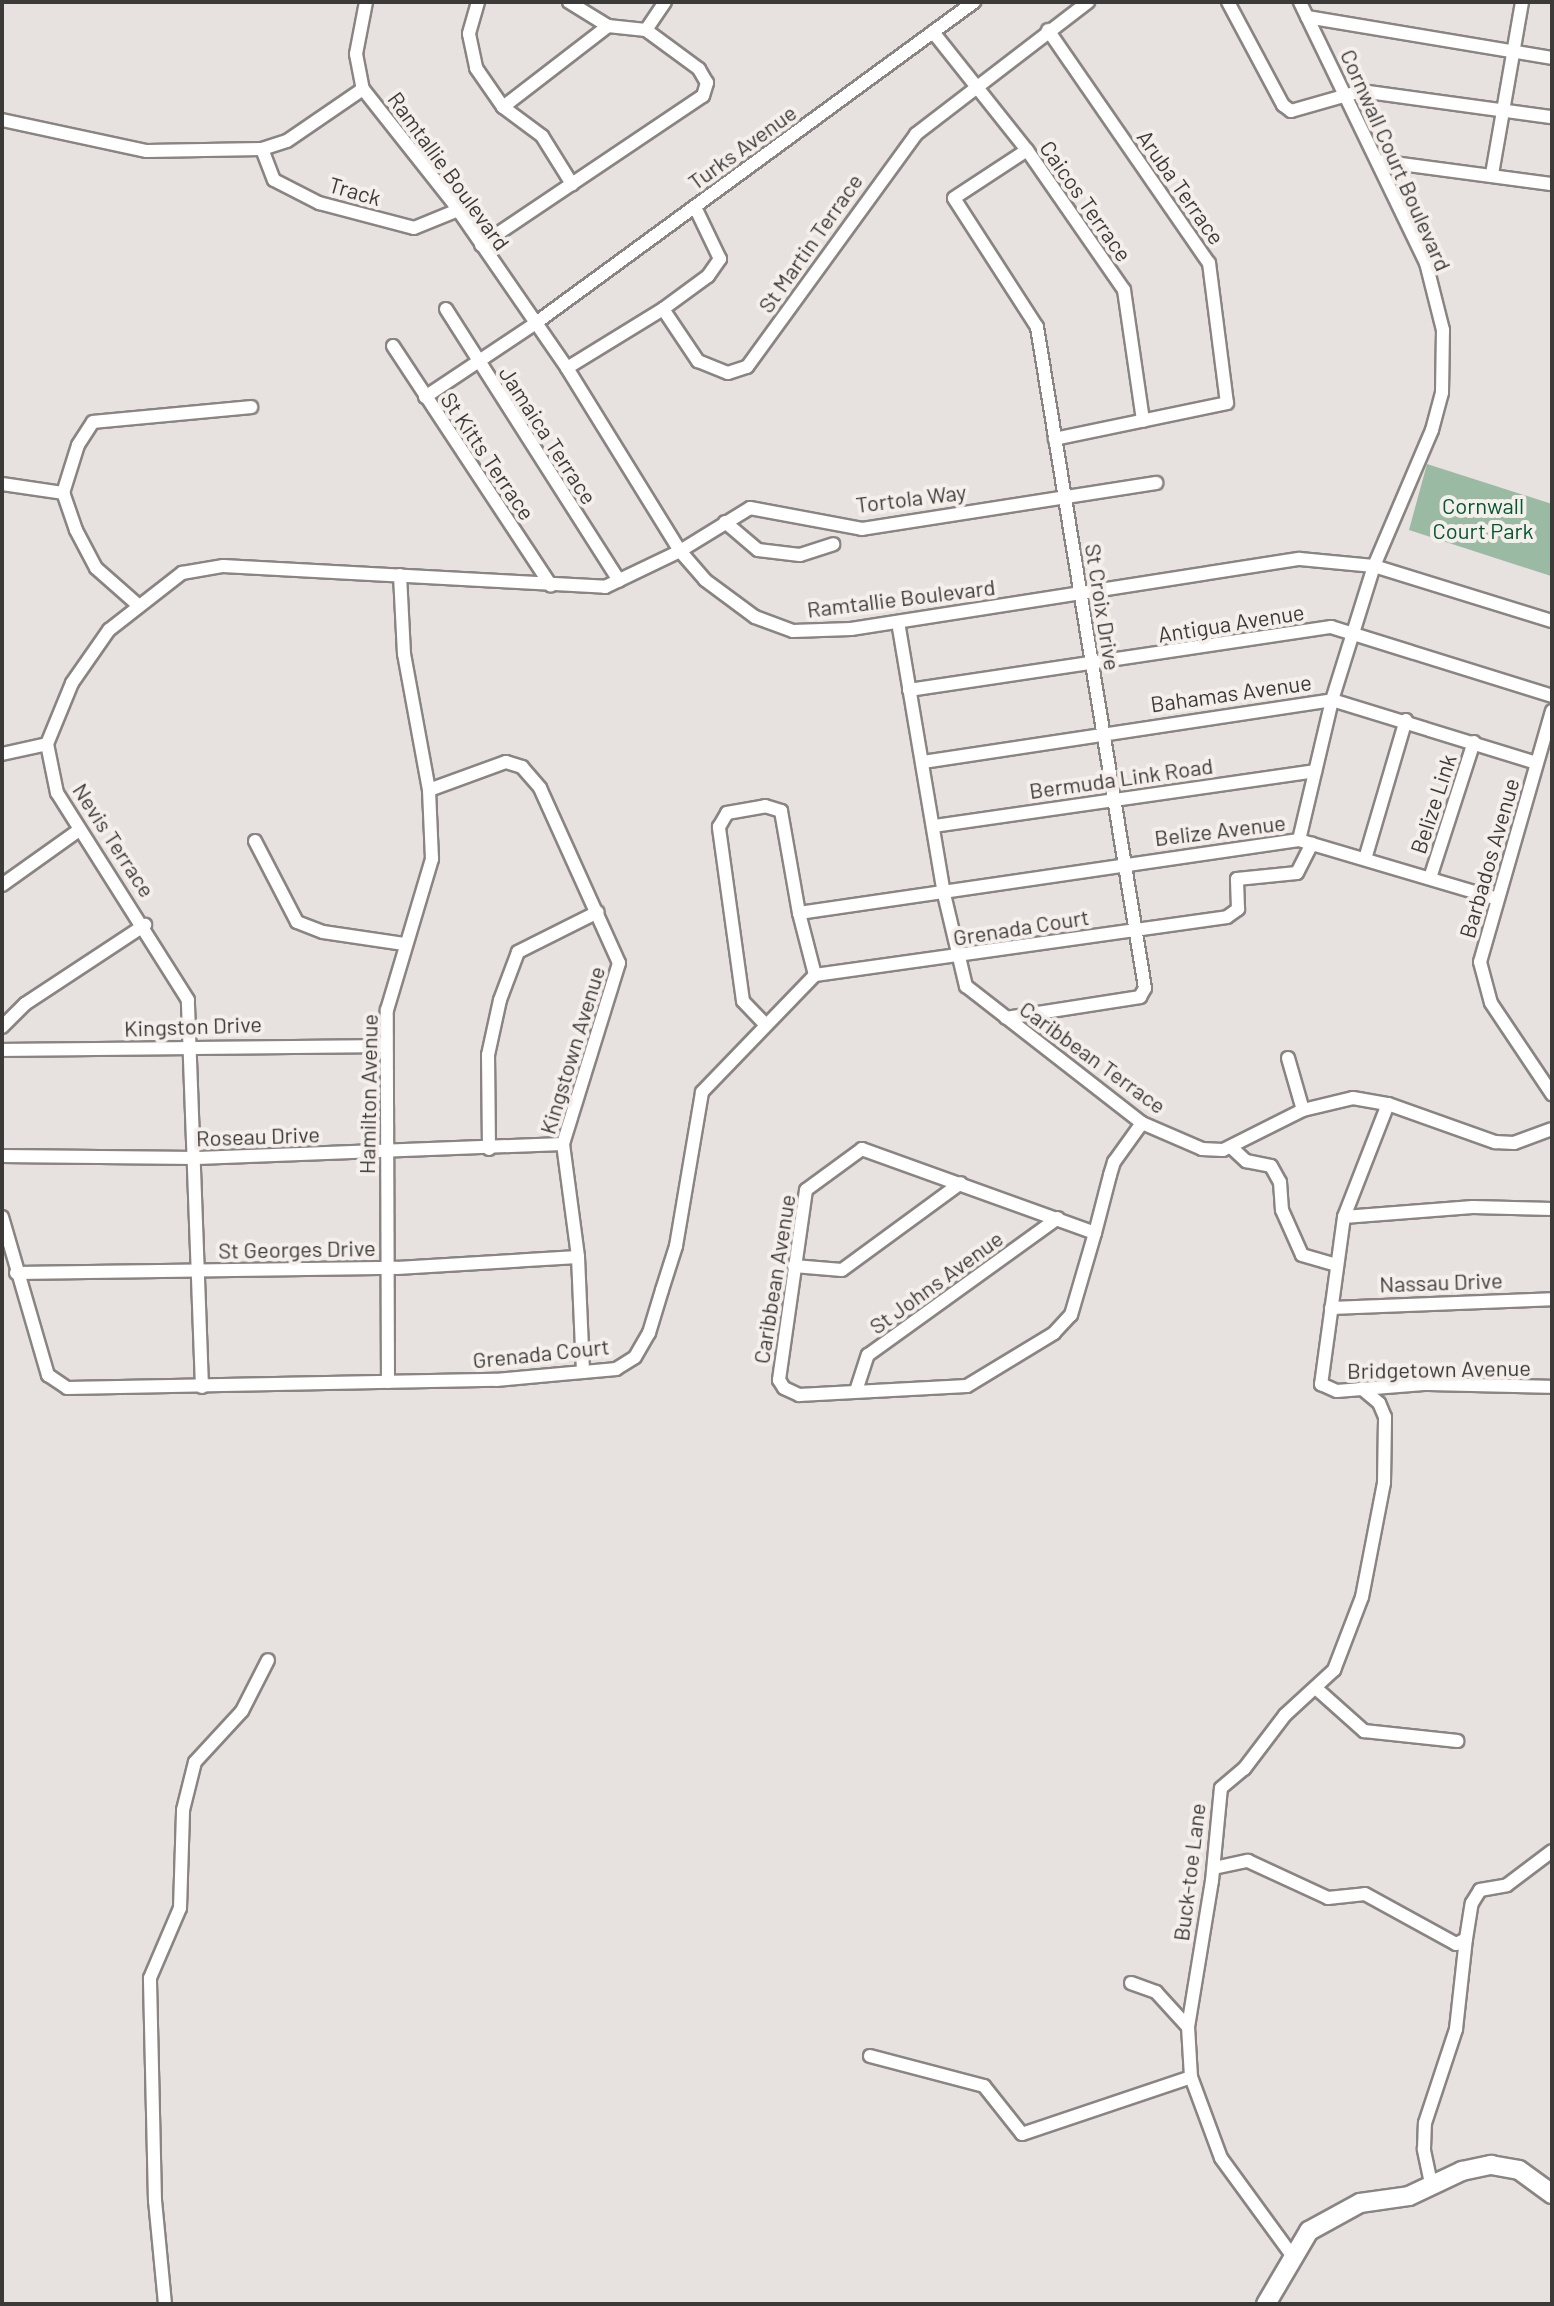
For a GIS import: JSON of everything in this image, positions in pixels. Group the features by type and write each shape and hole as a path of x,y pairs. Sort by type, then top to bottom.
{"street":[{"name":"Ramtallie Boulevard","path":"366,2 356,54 363,89 458,210 533,325 567,368 680,551 705,580 755,617 793,631 898,622 1300,559 1374,566 1552,621"},
{"path":"478,2 470,50 503,107 542,136 572,184"},
{"path":"481,245 703,96 707,83 699,69 646,30 608,26 569,2"},
{"path":"646,30 665,2"},
{"name":"Turks Avenue","path":"425,397 533,325 974,2"},
{"name":"St Martin Terrace","path":"663,309 698,361 728,373 747,367 894,158 977,85 1088,2"},
{"path":"1228,2 1283,105 1303,112 1361,91 1552,117"},
{"name":"Cornwall Court Boulevard","path":"1299,840 1332,700 1374,566 1432,430 1442,393 1443,330 1426,263 1300,2"},
{"path":"1492,174 1506,111 1522,2"},
{"path":"1307,17 1552,58"},
{"path":"503,107 608,26"},
{"name":"Aruba Terrace","path":"1048,30 1209,263 1226,405 1055,439"},
{"name":"Caicos Terrace","path":"933,32 1027,150 1124,290 1143,421"},
{"path":"2,120 147,151 262,149 287,141 363,89"},
{"name":"Track","path":"262,149 274,180 319,203 414,228 458,210"},
{"name":"St Croix Drive","path":"1006,1018 1140,997 1145,988 1037,327 954,198 1027,150"},
{"path":"1379,161 1552,184"},
{"path":"567,368 663,309 708,276 720,259 695,207"},
{"name":"Jamaica Terrace","path":"446,309 619,581"},
{"name":"St Kitts Terrace","path":"393,346 551,586"},
{"path":"138,605 96,568 63,493 78,445 93,422 251,407"},
{"name":"Tortola Way","path":"680,551 750,508 862,529 1156,483"},
{"path":"2,484 63,493"},
{"path":"725,522 758,550 800,555 833,544"},
{"path":"2,754 47,744 72,683 109,630 182,573 223,566 605,587 680,551"},
{"name":"Hamilton Avenue","path":"388,1382 387,1010 404,944 432,859 429,790 404,654 400,575"},
{"name":"Caribbean Terrace","path":"898,622 944,894 956,957 966,986 1142,1123 1202,1149 1231,1147"},
{"name":"Antigua Avenue","path":"909,690 1092,666 1331,627 1552,696"},
{"name":"Bahamas Avenue","path":"923,762 1103,731 1332,700 1406,720 1537,763"},
{"name":"Barbados Avenue","path":"1552,711 1495,898 1480,962 1483,982 1552,1094"},
{"path":"1365,859 1406,720"},
{"name":"Belize Link","path":"1430,878 1474,742"},
{"name":"Nevis Terrace","path":"47,744 57,793 145,925 188,1000 194,1048 202,1387"},
{"name":"Kingstown Avenue","path":"429,790 506,762 522,767 540,788 619,963 563,1144 578,1257 583,1372"},
{"name":"Bermuda Link Road","path":"934,826 1315,771"},
{"path":"764,1023 743,1001 719,827 727,813 765,806 781,811 799,913 815,975"},
{"path":"2,885 79,830"},
{"name":"Belize Avenue","path":"799,913 1299,840 1495,898"},
{"path":"255,841 297,922 323,932 404,944"},
{"name":"Grenada Court","path":"2,1217 48,1375 67,1388 388,1382 616,1369 635,1357 649,1333 676,1246 702,1092 764,1023 815,975 956,957 1236,913 1237,879 1297,873 1312,844"},
{"path":"489,1149 488,1055 500,1000 518,952 598,912"},
{"path":"2,1027 25,1004 145,925"},
{"name":"Kingston Drive","path":"2,1050 385,1046"},
{"path":"1288,1058 1303,1110"},
{"path":"1337,1265 1302,1255 1282,1210 1280,1182 1271,1166 1246,1161 1231,1147 1303,1110 1353,1098 1388,1104 1495,1142 1514,1143 1552,1129"},
{"path":"1331,1308 1344,1217 1388,1104"},
{"name":"Caribbean Avenue","path":"1095,1233 862,1149 806,1190 779,1380 799,1395 967,1386 1054,1333 1071,1315 1095,1233 1114,1162 1142,1123"},
{"name":"Roseau Drive","path":"2,1156 197,1158 563,1144"},
{"path":"794,1266 842,1270 961,1183"},
{"path":"1344,1217 1473,1207 1552,1209"},
{"name":"St Johns Avenue","path":"856,1391 868,1355 1058,1218"},
{"name":"St Georges Drive","path":"16,1273 387,1268 578,1257"},
{"name":"Nassau Drive","path":"1331,1308 1552,1299"},
{"name":"Bridgetown Avenue","path":"1331,1308 1320,1375 1327,1389 1552,1387"},
{"name":"Buck-toe Lane","path":"1291,2254 1221,2158 1191,2077 1188,2027 1214,1868 1221,1788 1244,1769 1297,1703 1318,1690 1334,1670 1354,1623 1384,1483 1384,1411 1361,1388"},
{"path":"165,2304 155,2201 150,1978 180,1908 183,1810 195,1762 242,1711 268,1660"},
{"path":"1318,1690 1364,1731 1457,1741"},
{"path":"1432,2188 1424,2149 1425,2123 1456,2029 1472,1903 1480,1890 1507,1885 1552,1851"},
{"path":"1214,1868 1248,1861 1328,1898 1365,1894 1456,1944 1466,1939"},
{"path":"1131,1983 1156,1992 1188,2027"},
{"path":"870,2056 984,2086 1022,2134 1191,2077"},
{"path":"1266,2304 1291,2254 1309,2231 1332,2215 1360,2203 1432,2188 1462,2171 1491,2165 1519,2170 1552,2194"}],"green space":[{"name":"Cornwall Court Park","path":"1427,464 1552,504 1551,576 1409,530"}]}
